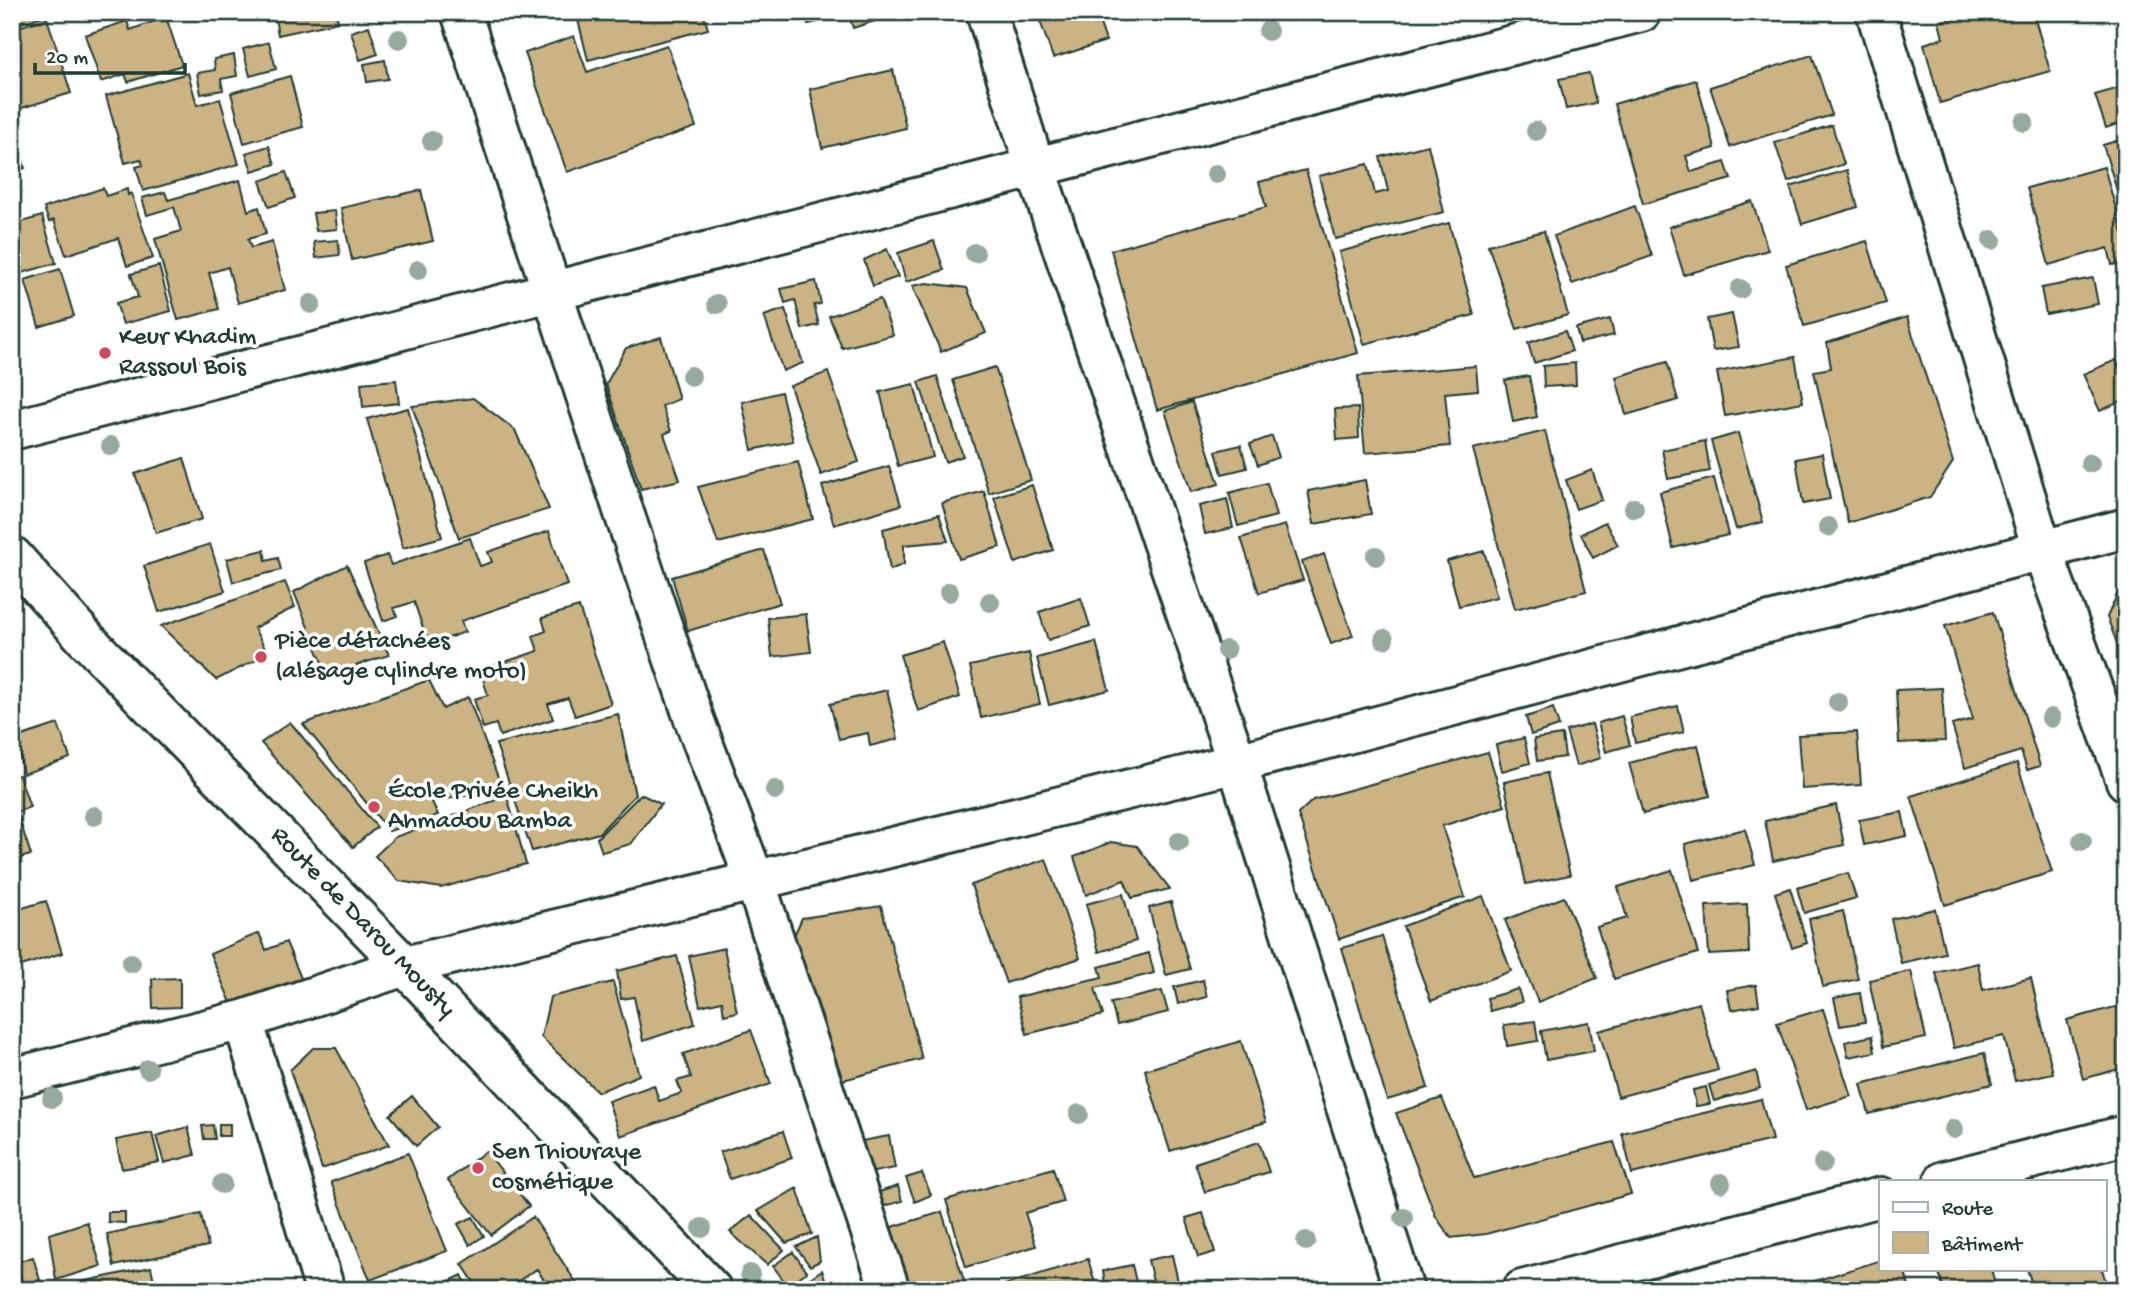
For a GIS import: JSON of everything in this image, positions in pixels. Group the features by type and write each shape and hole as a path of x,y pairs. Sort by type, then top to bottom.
{"street":[{"path":"461,12 554,291 624,513 694,719 755,881 890,1290"},
{"path":"986,12 1035,167 1237,763 1404,1290"},
{"path":"12,430 1641,12"},
{"path":"1876,12 2043,552 2126,781"},
{"path":"12,1079 243,1020 405,966 1237,763 2126,528"},
{"name":"Route de Darou Mousty","path":"12,556 86,639 405,966 712,1290"},
{"path":"243,1020 325,1290"},
{"path":"1948,1180 2126,1135"},
{"path":"1522,1290 1879,1199"}],"building":[{"path":"12,12 53,12 53,13 12,26"},
{"path":"274,12 336,12 338,22 278,35"},
{"path":"576,12 703,12 708,29 588,60"},
{"path":"805,12 828,12 830,19 808,24"},
{"path":"848,12 879,12 881,19 853,28"},
{"path":"1037,12 1096,12 1106,41 1053,58"},
{"path":"1974,12 2033,12 2050,71 1940,103 1924,44 1943,38 1939,22"},
{"path":"166,17 182,65 128,82 125,74 101,82 85,35 127,21 130,30"},
{"path":"47,18 71,93 12,111 12,29"},
{"path":"369,26 378,54 360,60 351,32"},
{"path":"574,36 587,72 667,45 696,127 567,172 525,53"},
{"path":"269,42 276,69 250,76 243,49"},
{"path":"234,55 237,76 221,79 223,90 201,94 197,73 215,70 214,59"},
{"path":"1812,55 1832,115 1730,147 1710,87"},
{"path":"385,60 388,79 367,82 364,64"},
{"path":"893,70 906,128 822,148 810,89"},
{"path":"188,73 197,105 220,99 239,164 143,191 136,167 143,165 141,159 125,163 106,96"},
{"path":"1589,73 1596,103 1566,109 1559,79"},
{"path":"290,76 303,127 244,143 231,93"},
{"path":"1696,80 1715,148 1686,156 1691,172 1725,162 1731,179 1643,204 1614,104"},
{"path":"2126,86 2126,121 2106,128 2095,95"},
{"path":"12,125 25,168 12,172"},
{"path":"1832,125 1844,164 1788,182 1775,143"},
{"path":"2126,138 2126,194 2119,197 2103,145"},
{"path":"1428,145 1444,212 1335,239 1319,176 1368,164 1375,194 1388,191 1380,157"},
{"path":"269,146 275,164 252,171 246,153"},
{"path":"2104,167 2126,244 2126,262 2112,265 2108,248 2049,265 2027,188"},
{"path":"1306,170 1358,353 1157,410 1111,250 1266,207 1259,182"},
{"path":"1847,170 1858,207 1802,224 1790,187"},
{"path":"286,172 295,198 269,207 260,181"},
{"path":"240,180 248,211 259,207 266,234 248,239 251,248 272,242 285,290 238,303 228,267 209,273 219,309 178,320 155,239 181,231 174,207 147,215 142,198 165,192 168,200"},
{"path":"103,188 106,196 127,189 128,195 131,193 153,258 127,266 118,238 66,255 54,220 49,222 44,208"},
{"path":"421,190 433,241 352,260 341,208"},
{"path":"1752,201 1768,250 1684,275 1669,227"},
{"path":"1635,206 1652,256 1572,284 1554,236"},
{"path":"335,211 337,229 316,231 313,213"},
{"path":"42,216 56,263 12,276 12,225"},
{"path":"1449,223 1474,315 1364,344 1339,252"},
{"path":"1544,231 1568,315 1517,329 1488,245"},
{"path":"338,240 340,255 316,258 314,242"},
{"path":"934,241 944,270 906,282 898,253"},
{"path":"1867,241 1886,303 1804,326 1786,265"},
{"path":"887,249 898,277 873,286 864,260"},
{"path":"159,266 171,311 123,324 116,303 138,297 131,274"},
{"path":"60,269 74,316 39,327 25,280"},
{"path":"2093,278 2098,304 2046,314 2041,288"},
{"path":"816,281 821,304 814,305 819,325 802,329 795,300 785,303 781,289"},
{"path":"927,283 967,288 986,333 941,352 912,286"},
{"path":"880,299 893,335 842,348 829,316"},
{"path":"785,309 803,363 783,371 764,316"},
{"path":"1732,314 1739,347 1713,351 1707,319"},
{"path":"1907,317 1953,462 1930,497 1848,523 1814,371 1831,368 1827,343"},
{"path":"1610,319 1614,335 1580,343 1576,328"},
{"path":"1565,331 1572,351 1534,363 1528,343"},
{"path":"661,337 679,399 662,406 671,431 664,434 680,480 641,489 606,384 626,348"},
{"path":"1795,357 1803,402 1725,416 1717,372"},
{"path":"2116,360 2126,382 2126,399 2100,411 2083,374"},
{"path":"1667,362 1678,400 1626,415 1616,377"},
{"path":"1575,363 1576,385 1544,387 1543,366"},
{"path":"1476,366 1478,390 1445,393 1450,446 1365,453 1358,376"},
{"path":"995,367 1031,480 989,493 953,380"},
{"path":"828,372 859,462 821,475 790,386"},
{"path":"937,376 963,456 945,462 919,382"},
{"path":"1529,376 1537,417 1513,422 1505,380"},
{"path":"396,380 399,403 363,407 361,383"},
{"path":"914,384 933,457 898,466 880,392"},
{"path":"781,392 793,441 752,450 742,402"},
{"path":"473,398 515,430 549,509 459,538 412,406"},
{"path":"1192,402 1219,484 1191,492 1165,411"},
{"path":"408,408 442,537 403,548 367,419"},
{"path":"1358,408 1359,438 1337,440 1335,409"},
{"path":"1545,431 1586,591 1515,609 1473,449"},
{"path":"1738,433 1763,522 1736,529 1711,441"},
{"path":"1272,436 1279,457 1258,465 1250,444"},
{"path":"1705,441 1710,471 1668,479 1662,450"},
{"path":"1241,445 1247,468 1222,474 1216,451"},
{"path":"1822,454 1830,499 1803,504 1796,459"},
{"path":"184,458 202,519 156,533 135,474"},
{"path":"798,462 813,519 718,543 698,487"},
{"path":"889,466 901,505 834,525 822,486"},
{"path":"1592,470 1602,500 1576,509 1566,480"},
{"path":"1714,478 1728,535 1673,548 1660,492"},
{"path":"1365,480 1371,514 1314,524 1308,491"},
{"path":"1267,483 1276,516 1238,526 1229,493"},
{"path":"1032,485 1053,550 1015,563 994,497"},
{"path":"984,491 1000,547 959,559 942,503"},
{"path":"1227,499 1233,528 1205,534 1199,506"},
{"path":"939,514 948,541 904,545 904,564 890,570 883,529"},
{"path":"1605,522 1618,545 1593,558 1581,534"},
{"path":"1285,525 1303,580 1259,593 1241,538"},
{"path":"549,531 567,585 461,621 465,632 429,645 414,602 394,608 397,616 383,621 364,563 387,555 391,565 470,538 480,566 492,562 488,552"},
{"path":"210,544 225,591 159,612 144,566"},
{"path":"264,550 266,561 278,558 281,570 233,582 227,559"},
{"path":"764,550 780,603 688,631 672,577"},
{"path":"1484,551 1497,597 1459,606 1447,561"},
{"path":"1324,554 1353,636 1331,644 1302,562"},
{"path":"347,565 389,655 327,675 294,592"},
{"path":"285,582 295,607 254,628 268,654 216,680 161,626"},
{"path":"2123,582 2126,582 2126,667 2107,617"},
{"path":"1081,598 1090,626 1048,640 1039,612"},
{"path":"579,607 611,704 575,716 568,698 548,704 553,719 500,736 496,724 483,728 474,699 488,695 480,670 538,651 533,636 546,631 542,618"},
{"path":"1993,612 2040,766 2027,770 2021,751 1965,768 1952,725 1973,719 1945,626"},
{"path":"806,614 811,652 772,657 768,618"},
{"path":"943,642 960,697 918,711 900,655"},
{"path":"1096,642 1109,690 1049,705 1037,658"},
{"path":"1029,653 1040,704 981,718 970,666"},
{"path":"429,680 443,709 468,697 502,788 432,802 438,815 389,831 303,724"},
{"path":"1942,688 1945,741 1899,743 1896,690"},
{"path":"887,690 898,739 870,746 868,733 839,739 830,704"},
{"path":"1678,706 1684,732 1635,743 1630,717"},
{"path":"1553,708 1559,726 1531,735 1526,717"},
{"path":"618,714 635,795 599,833 532,851 496,744"},
{"path":"1622,716 1630,745 1606,752 1598,723"},
{"path":"290,722 377,827 353,847 261,743"},
{"path":"58,724 70,758 23,774 16,738"},
{"path":"1592,724 1601,758 1576,766 1566,731"},
{"path":"1857,732 1861,785 1802,789 1798,735"},
{"path":"1562,735 1565,757 1537,761 1534,739"},
{"path":"1524,738 1530,763 1502,771 1496,745"},
{"path":"1698,745 1710,796 1643,814 1629,763"},
{"path":"1488,752 1505,806 1442,826 1465,897 1339,939 1298,814 1313,800"},
{"path":"2017,763 2052,872 1945,905 1911,796"},
{"path":"1547,773 1570,875 1526,884 1504,782"},
{"path":"19,775 30,807 17,812 31,855 12,860 12,777"},
{"path":"641,794 661,804 631,844 602,852 597,838"},
{"path":"507,796 526,864 441,888 399,881 375,856 395,837"},
{"path":"1836,805 1844,845 1773,861 1765,821"},
{"path":"1902,812 1907,836 1864,845 1859,820"},
{"path":"1745,829 1755,865 1693,880 1685,844"},
{"path":"1111,842 1137,846 1170,889 1132,898 1124,880 1086,895 1074,857"},
{"path":"1046,859 1080,958 1006,983 971,885"},
{"path":"1672,870 1698,953 1614,979 1597,927 1627,918 1618,887"},
{"path":"1848,873 1856,898 1804,913 1797,888"},
{"path":"1790,888 1807,943 1792,948 1775,893"},
{"path":"1123,894 1136,941 1099,952 1086,904"},
{"path":"1483,896 1511,971 1431,1001 1403,926"},
{"path":"1564,897 1597,978 1538,1002 1505,920"},
{"path":"46,901 62,953 12,969 12,911"},
{"path":"1171,902 1190,969 1166,975 1149,908"},
{"path":"1747,904 1749,953 1709,955 1706,906"},
{"path":"881,906 922,1059 843,1080 791,942 802,918"},
{"path":"1935,909 1945,953 1901,963 1891,919"},
{"path":"1843,911 1858,979 1823,987 1809,919"},
{"path":"259,933 266,950 286,942 303,983 235,1012 210,954"},
{"path":"1382,936 1428,1088 1387,1100 1342,948"},
{"path":"724,948 737,1012 724,1015 722,1001 700,1006 689,956"},
{"path":"1149,953 1154,973 1095,988 1103,1015 1027,1034 1017,997 1102,977 1099,967"},
{"path":"677,956 695,1024 643,1041 634,997 621,999 617,971"},
{"path":"1978,963 1983,990 2031,978 2053,1073 2015,1081 2004,1036 1954,1048 1936,973"},
{"path":"1911,971 1926,1038 1883,1047 1869,980"},
{"path":"180,978 180,1007 153,1008 152,979"},
{"path":"1203,980 1207,997 1178,1004 1174,987"},
{"path":"613,982 639,1075 598,1092 541,1037 550,997"},
{"path":"1756,985 1759,1005 1731,1010 1727,990"},
{"path":"1518,989 1522,1002 1490,1011 1487,998"},
{"path":"1162,991 1168,1012 1117,1025 1111,1003"},
{"path":"1860,993 1865,1022 1840,1026 1834,998"},
{"path":"1699,1003 1718,1070 1618,1097 1599,1031"},
{"path":"2126,1004 2126,1067 2083,1079 2067,1020"},
{"path":"1823,1009 1851,1096 1806,1110 1777,1023"},
{"path":"1535,1021 1538,1041 1507,1046 1504,1025"},
{"path":"1589,1022 1594,1051 1546,1060 1541,1031"},
{"path":"751,1030 771,1084 620,1136 608,1101 654,1085 659,1101 682,1093 677,1081 691,1077 683,1054"},
{"path":"1872,1036 1875,1052 1848,1057 1845,1042"},
{"path":"1241,1041 1266,1122 1170,1151 1145,1070"},
{"path":"313,1048 336,1048 389,1145 322,1169 290,1070"},
{"path":"1984,1053 1992,1084 1869,1114 1861,1084"},
{"path":"1756,1071 1760,1088 1714,1101 1709,1085"},
{"path":"1706,1087 1710,1104 1696,1106 1693,1090"},
{"path":"412,1096 438,1127 416,1146 390,1115"},
{"path":"1442,1098 1474,1178 1614,1142 1631,1194 1486,1234 1451,1238 1436,1217 1396,1113"},
{"path":"1761,1099 1772,1140 1632,1174 1622,1133"},
{"path":"219,1124 230,1124 230,1136 219,1136"},
{"path":"213,1125 215,1139 204,1139 202,1126"},
{"path":"188,1127 195,1155 164,1163 156,1136"},
{"path":"783,1131 792,1158 730,1179 720,1152"},
{"path":"152,1133 159,1162 122,1169 116,1140"},
{"path":"889,1136 895,1168 863,1174 856,1142"},
{"path":"1259,1142 1269,1172 1205,1192 1195,1163"},
{"path":"486,1151 529,1206 491,1235 448,1180"},
{"path":"408,1153 447,1251 370,1280 331,1182"},
{"path":"1053,1168 1063,1202 1025,1213 1036,1246 966,1267 946,1200"},
{"path":"922,1173 931,1195 915,1202 906,1178"},
{"path":"898,1186 902,1201 881,1207 876,1193"},
{"path":"797,1188 812,1234 786,1243 758,1211"},
{"path":"2126,1201 2126,1231 2116,1203"},
{"path":"108,1212 125,1212 125,1223 108,1222"},
{"path":"942,1212 967,1290 901,1290 882,1230"},
{"path":"1203,1213 1215,1252 1198,1257 1186,1218"},
{"path":"201,1214 208,1246 114,1266 107,1234"},
{"path":"751,1215 784,1250 767,1265 730,1232"},
{"path":"473,1217 484,1236 470,1245 458,1224"},
{"path":"533,1217 581,1290 550,1290 537,1269 504,1290 479,1290 462,1264"},
{"path":"87,1222 101,1266 56,1280 49,1234"},
{"path":"817,1237 820,1261 810,1266 796,1247"},
{"path":"793,1252 807,1272 787,1285 773,1266"},
{"path":"1172,1255 1180,1290 1155,1290 1148,1260"},
{"path":"33,1257 40,1280 23,1285 16,1262"},
{"path":"1088,1259 1097,1290 989,1290"},
{"path":"1879,1261 1879,1270 1904,1270 1910,1290 1787,1290"},
{"path":"1132,1265 1138,1290 1106,1290 1103,1271"},
{"path":"151,1267 156,1290 44,1290"},
{"path":"822,1270 829,1290 792,1290"},
{"path":"1938,1270 1991,1270 1997,1290 1944,1290"},
{"path":"2027,1270 2102,1270 2108,1289 2034,1290"},
{"path":"462,1275 469,1290 431,1290"},
{"path":"542,1282 546,1290 528,1290"}],"place":[{"name":"Keur Khadim Rassoul Bois","path":"105,353"},
{"name":"Pièce détachées (alésage cylindre moto)","path":"261,657"},
{"name":"École Privée Cheikh Ahmadou Bamba","path":"374,807"},
{"name":"Sen Thiouraye cosmétique","path":"478,1168"}]}
